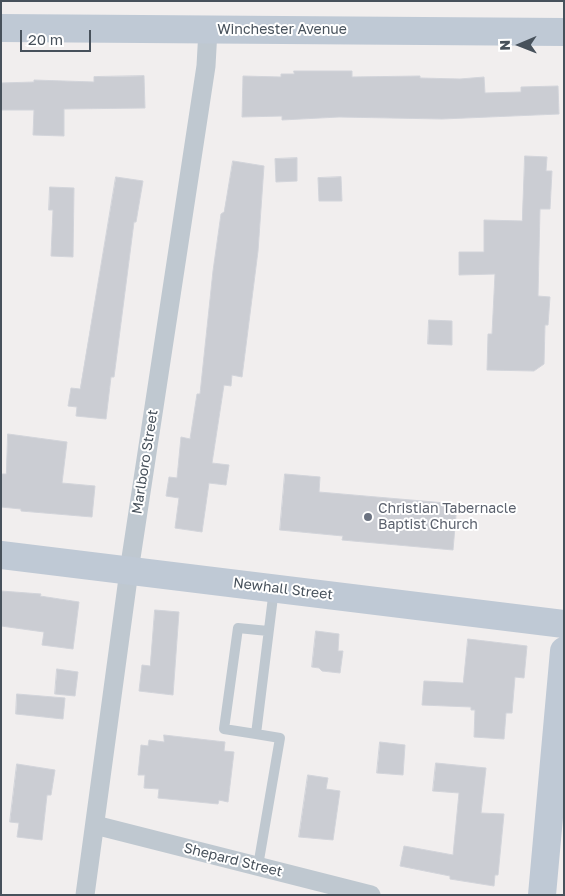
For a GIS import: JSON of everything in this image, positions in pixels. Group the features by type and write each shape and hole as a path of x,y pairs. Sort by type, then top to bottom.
{"street":[{"name":"Winchester Avenue","path":"1,28 564,32"},
{"name":"Marlboro Street","path":"84,895 129,571 206,66 208,30"},
{"name":"Newhall Street","path":"1,556 564,624"},
{"path":"542,895 564,651"},
{"name":"Shepard Street","path":"95,825 371,895"}],"lane":[{"path":"256,734 274,588"},
{"path":"258,866 280,738 224,730 238,628 268,631"}],"building":[{"path":"294,71 352,71 352,77 420,76 420,78 460,79 484,77 485,93 521,92 521,87 558,86 559,114 442,119 339,117 282,120 282,116 242,117 243,76 281,77 281,74 294,74"},
{"path":"144,76 145,108 64,109 64,136 33,135 34,110 1,110 1,83 34,82 34,80 94,82 94,77"},
{"path":"525,156 547,157 546,171 552,171 550,209 540,209 538,296 550,297 548,325 545,325 544,364 534,371 487,370 488,334 492,334 495,274 459,275 459,252 484,252 484,220 522,221"},
{"path":"297,158 297,181 276,182 275,159"},
{"path":"233,161 264,166 258,251 242,377 232,375 231,386 224,385 212,463 229,465 226,485 209,483 202,532 175,528 179,498 166,496 169,477 177,478 181,437 190,439 197,394 200,394 221,214 224,212"},
{"path":"116,177 143,181 136,222 134,222 114,377 111,377 106,419 76,416 77,407 68,406 71,388 80,389"},
{"path":"341,177 342,201 319,201 318,178"},
{"path":"50,187 74,188 73,257 51,256 53,210 49,210"},
{"path":"429,320 452,321 452,345 428,344"},
{"path":"8,434 67,442 62,483 95,486 92,517 21,511 21,509 1,507 1,474 6,474"},
{"name":"Christian Tabernacle Baptist Church","path":"285,474 320,477 319,492 457,504 453,550 342,540 343,536 280,530"},
{"path":"1,591 41,594 40,596 79,602 73,649 42,645 44,632 1,626"},
{"path":"155,610 179,612 173,695 139,691 142,665 150,666"},
{"path":"316,631 339,634 338,651 343,651 340,673 322,671 319,668 312,667"},
{"path":"468,639 527,646 524,678 515,677 512,713 506,713 504,739 474,737 475,710 471,710 471,707 422,705 424,681 463,683"},
{"path":"57,669 78,672 75,696 55,694"},
{"path":"17,694 65,698 63,719 16,714"},
{"path":"164,735 225,742 224,751 234,752 228,802 219,800 218,804 158,798 159,789 144,788 145,775 138,775 141,745 148,746 149,740 164,742"},
{"path":"380,742 405,745 403,775 377,773"},
{"path":"436,763 486,768 481,813 504,814 498,875 495,875 494,886 450,879 450,876 400,866 404,846 453,855 459,793 433,791"},
{"path":"17,764 55,770 51,795 47,795 42,840 17,837 19,823 10,822"},
{"path":"308,775 328,778 326,789 340,791 333,840 299,837"}],"place":[{"name":"Christian Tabernacle Baptist Church","path":"368,517"}]}
